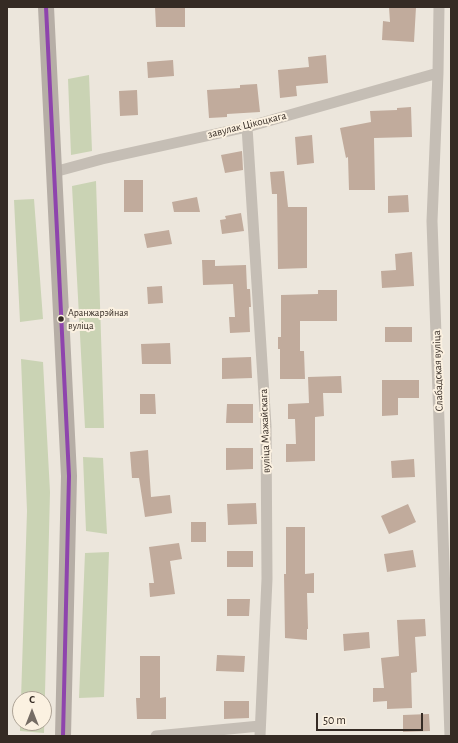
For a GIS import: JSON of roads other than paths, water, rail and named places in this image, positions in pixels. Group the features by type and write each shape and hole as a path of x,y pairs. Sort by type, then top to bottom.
{"main road":[{"path":"46,7 68,476 63,736"}],"street":[{"name":"Слабадская вуліца","path":"439,7 432,221 450,736"},
{"name":"завулак Цікоцкага","path":"54,172 102,159 247,126 438,73"},
{"name":"вуліца Мажайскага","path":"247,126 266,426 267,579 260,731"},
{"path":"156,736 260,731"}],"place":[{"name":"Аранжарэйная вуліца","path":"61,319"}]}
